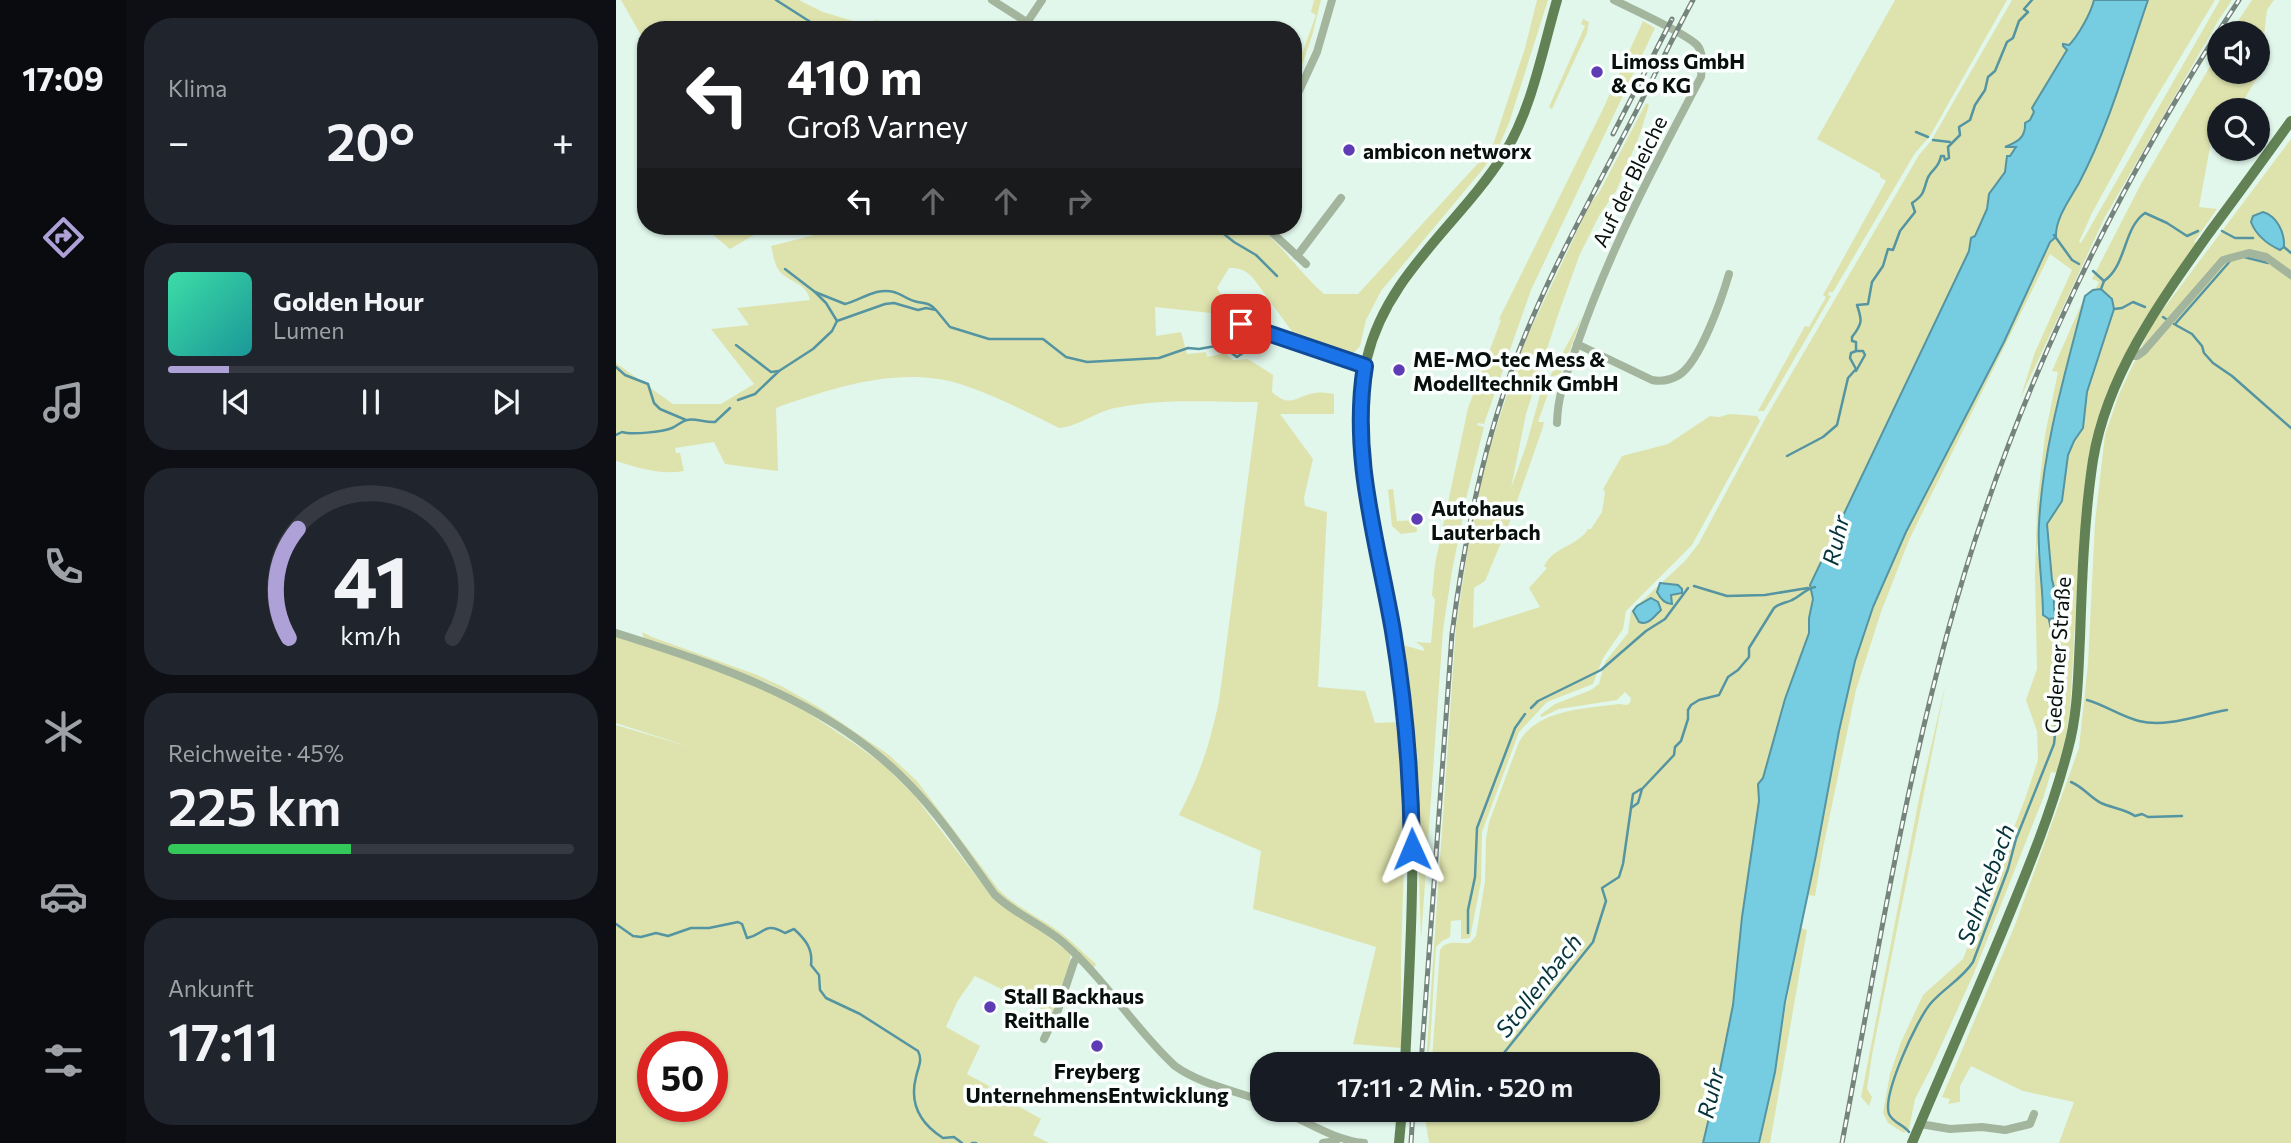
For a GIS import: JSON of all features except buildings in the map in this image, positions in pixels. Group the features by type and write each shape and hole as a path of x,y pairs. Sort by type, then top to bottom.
{"main road":[{"path":"1406,1052 1412,915 1411,791 1394,640 1364,484 1360,413 1365,366 1379,322 1392,295 1478,190 1513,137 1527,102 1557,0"},
{"name":"Gederner Straße","path":"1912,1143 2033,858 2069,748 2077,700 2085,527 2092,470 2109,403 2130,356 2182,271 2291,121"},
{"path":"1399,1143 1401,1122"}],"street":[{"path":"992,0 1026,21"},
{"path":"1029,21 1042,0"},
{"path":"1302,84 1317,52 1332,0"},
{"name":"Auf der Bleiche","path":"1557,423 1558,398 1591,303 1647,178 1701,77 1702,60 1698,46 1685,36 1614,0"},
{"path":"1297,256 1341,198"},
{"path":"1275,235 1306,264"},
{"name":"Gederner Straße","path":"2130,356 2137,356 2144,351 2223,260 2249,253 2266,257 2291,275"},
{"path":"1577,344 1652,380 1664,381 1679,375 1696,353 1722,299 1729,274"},
{"path":"1241,324 1365,366"},
{"path":"616,632 774,689 842,730 875,754 910,785 995,895 1007,906 1055,935 1078,956 1175,1066 1211,1084 1250,1097"},
{"path":"1044,1039 1056,1016 1078,956"},
{"path":"1920,1124 1950,1129 1982,1127 2009,1130 2030,1124 2034,1114"},
{"path":"1305,1122 1338,1138 1364,1143"},
{"path":"1323,1143 1336,1141 1338,1138"}],"green space":[{"path":"621,0 799,0 823,12 853,21 637,21 637,28"},
{"path":"1314,0 1321,0 1302,65 1302,54 1316,15 1311,12"},
{"path":"1537,0 1548,0 1509,123 1499,146 1483,169 1381,291 1366,320 1360,346 1349,358 1299,341 1253,278 1239,269 1229,268 1217,288 1227,303 1229,315 1155,307 1156,336 1181,332 1187,354 1206,352 1207,357 1225,353 1233,360 1248,359 1273,375 1272,392 1284,400 1317,393 1334,394 1334,414 1280,414 1313,459 1304,498 1305,506 1327,512 1318,687 1365,691 1375,723 1399,722 1406,799 1401,1048 1353,1044 1376,947 1253,909 1261,851 1179,815 1203,760 1219,701 1258,402 1186,401 1133,405 1108,410 1074,425 1059,428 966,386 918,377 894,378 846,386 776,408 778,471 725,464 714,442 675,448 676,453 680,453 684,471 666,472 616,461 616,363 673,404 721,404 754,384 711,329 749,325 737,308 810,300 805,289 778,269 771,246 814,235 1268,235 1324,294 1358,294 1492,148 1525,48"},
{"path":"1895,0 2007,0 1930,136 1915,153 1833,292 1829,292 1828,295 1831,296 1766,408 1764,411 1758,411 1805,326 1809,327 1826,297 1823,295 1886,181 1880,174 1817,139"},
{"path":"2012,0 2094,0 2077,34 2063,46 2068,48 2067,51 2032,108 2034,112 2025,123 2025,131 2013,146 2017,146 2010,156 2005,172 1991,190 1987,209 1975,236 1971,238 1969,251 1832,538 1813,592 1809,633 1785,699 1763,778 1758,784 1759,801 1742,917 1733,1005 1703,1143 1429,1143 1426,1122 1660,1122 1660,1052 1433,1052 1440,950 1449,943 1470,943 1476,936 1485,881 1489,822 1519,742 1527,731 1538,723 1563,712 1630,703 1631,698 1625,692 1617,700 1559,709 1542,717 1540,715 1555,704 1591,690 1599,684 1605,662 1628,633 1631,611 1685,561 1699,543 1765,419 1919,155 1931,141"},
{"path":"2138,0 2215,0 2148,111 2092,213 2079,242 2081,243 2207,23 2207,40 2105,217 2020,399 2035,352 2072,270 2050,254 1909,540 1881,612 1856,690 1815,896 1808,895 1839,731 1855,662 1873,607 1906,532 2004,342 2050,242"},
{"path":"2220,0 2232,0 2218,21 2208,21"},
{"path":"2252,0 2274,0 2267,10 2266,21 2238,21"},
{"path":"1583,19 1589,22 1587,33 1552,109 1549,107 1585,26 1581,24"},
{"path":"1643,21 1655,28 1531,290 1484,424 1477,425 1484,427 1466,499 1458,499 1466,502 1443,630 1421,940 1416,783 1403,645 1424,651 1416,642 1431,643 1435,564 1468,408 1501,320 1499,319 1603,109"},
{"path":"2207,71 2207,84 2253,84 2245,98 2207,98 2207,161 2199,207 2217,209 2194,242 2199,243 2140,326 2124,356 2105,403 2080,535 2070,712 2056,773 2051,772 1974,973 1915,1099 1909,1129 1904,1133 1888,1123 1883,1113 1890,1074 1901,1042 1923,995 1963,959 2038,760 2037,731 2026,700 2037,669 2035,576 2037,505 2045,435 2058,372 2052,371 2085,296 2041,492 2037,551 2041,567 2040,547 2083,313 2099,282 2092,279 2142,182","holes":["2042,576 2045,615 2043,615"]},
{"path":"1646,103 1649,105 1639,137 1616,191 1599,216 1580,254 1559,312 1526,414 1511,488 1540,395 1582,317 1561,374 1554,376 1538,422 1544,422 1542,430 1509,524 1485,581 1474,588 1473,628 1540,607 1529,588 1547,568 1544,566 1553,555 1591,529 1602,512 1605,492 1603,489 1622,456 1668,444 1710,416 1757,416 1760,421 1692,545 1626,611 1623,629 1603,658 1593,684 1547,702 1519,732 1482,832 1481,882 1470,938 1461,939 1461,920 1451,921 1450,937 1436,947 1430,1046 1427,1052 1456,626 1474,510 1479,502 1476,501 1487,456 1515,370 1519,367 1517,364 1523,345 1590,204 1600,191"},
{"path":"2291,139 2291,1143 2059,1143 2074,1102 2023,1091 1971,1066 1960,1086 1960,1102 1948,1104 1950,1099 1942,1097 2015,925 2079,748 2088,664 2095,522 2105,435 2119,394 2153,323","holes":["2263,212 2274,219 2285,236 2270,245 2253,228 2251,222 2253,216"]},
{"path":"714,235 754,235 730,249"},
{"path":"1393,489 1397,521 1416,520 1417,532 1401,534 1392,526 1388,490"},
{"path":"642,632 783,687 820,708 889,755 917,781 999,890 1018,906 1065,936 1096,964 1094,968 1000,895 922,792 879,753 803,702 770,684 644,638"},
{"path":"616,635 749,682 807,712 855,744 885,766 914,795 986,889 1071,954 1066,981 1054,1015 975,976 957,1002 946,1027 980,1046 967,1074 1041,1119 1033,1135 1049,1143 616,1143 616,725 690,747 616,723"},
{"path":"1946,682 1872,1055 1867,1089 1872,1097 1869,1106 1861,1097 1920,794"},
{"path":"1801,928 1807,930 1770,1143 1760,1143 1771,1090"}],"water":[{"name":"Ruhr","path":"2094,0 2148,0 2108,116 2090,161 2060,216 2056,237 2050,242 2004,342 1906,532 1873,607 1855,661 1839,731 1785,1002 1775,1072 1759,1143 1703,1143 1733,1005 1742,917 1759,801 1758,784 1763,778 1785,699 1809,633 1813,599 1810,585 1969,251 1971,238 1975,236 1987,209 1989,194 2005,172 2007,156 2010,156 2016,147 2005,147 2022,136 2025,123 2034,112 2032,108 2067,50 2063,44 2069,45 2076,36"},
{"path":"2263,212 2276,221 2281,231 2284,247 2280,250 2262,239 2251,222 2253,216"},
{"path":"2101,289 2112,299 2114,309 2087,392 2083,428 2068,455 2062,501 2047,524 2056,618 2049,619 2043,615 2039,547 2045,466 2056,408 2085,296 2093,290"},
{"path":"1660,583 1678,585 1682,589 1682,593 1671,595 1672,604 1665,602 1658,594"},
{"path":"1651,598 1658,602 1661,610 1649,622 1639,622 1633,611"}],"waterway":[{"path":"776,0 809,21"},
{"path":"1787,456 1823,437 1837,425 1848,378 1856,369 1850,358 1851,353 1856,351 1856,342 1852,341 1852,337 1860,321 1857,305 1868,304 1872,282 1883,266 1888,249 1893,250 1900,231 1915,212 1912,203 1919,198 1941,156 1944,156 1945,160 1949,158 1948,147 1960,135 1959,127 1970,120 1975,105 1985,90 1988,77 1995,71 2007,42 2013,38 2019,21 2028,12 2024,9 2032,0"},
{"path":"1916,132 1928,137"},
{"path":"1933,140 1950,142"},
{"path":"2104,281 2117,266 2133,228 2145,213 2187,236 2198,231"},
{"path":"2222,231 2235,238 2253,238"},
{"path":"1225,235 1256,255 1277,276"},
{"name":"Selmkebach","path":"2054,235 2072,260 2079,264"},
{"path":"2284,247 2291,253"},
{"path":"2244,257 2268,263"},
{"path":"2176,323 2231,260"},
{"path":"785,269 815,292 826,303 837,321"},
{"name":"Selmkebach","path":"2093,271 2104,281 2101,289"},
{"path":"815,292 845,304 887,291 928,304 935,309"},
{"path":"2114,309 2133,302 2145,307"},
{"path":"738,400 755,394 779,371 813,349 832,331 837,321 894,303 918,310 936,310 950,327 989,339 1043,339 1066,357 1087,362 1159,358 1188,348 1221,345 1237,357 1247,350"},
{"path":"2174,324 2192,334 2213,363 2232,376 2291,428"},
{"path":"736,345 771,372 779,371"},
{"path":"1856,351 1863,351 1865,355 1856,371"},
{"path":"616,367 625,375 648,384 654,403 660,409 686,420"},
{"path":"616,435 622,432 661,431 690,420 715,422 730,408"},
{"path":"1694,586 1727,596 1765,595 1808,588"},
{"name":"Stollenbach","path":"1505,1052 1593,942 1606,901 1602,888 1619,877 1623,864 1631,808 1638,803 1642,789 1674,755 1675,747 1681,741 1691,705 1719,695 1728,677 1749,657 1749,648 1774,608 1815,587"},
{"path":"1531,708 1538,701 1601,670 1646,631 1665,619 1688,588"},
{"name":"Selmkebach","path":"1909,1132 1889,1114 1888,1104 1896,1075 1910,1040 1931,1003 1973,962 2008,869 2016,839 2054,744 2063,658 2055,645 2049,619"},
{"path":"2087,700 2132,719 2150,723 2172,722 2227,710"},
{"path":"1468,933 1468,910 1475,877 1477,828 1515,728 1525,714"},
{"path":"2071,782 2101,803 2135,816 2182,816"},
{"path":"1631,808 1633,794 1641,789"},
{"name":"Stollenbach","path":"616,924 633,936 641,937 656,933 668,936 691,928 709,928 738,922 742,924 747,938 768,928 785,933 794,929 808,945 811,965 819,975 820,990 826,998 860,1014 918,1051 920,1061 914,1096 919,1112 923,1120 943,1138 954,1137 962,1143"}],"railway":[{"path":"1422,1052 1452,634 1462,564 1484,462 1503,394 1550,279 1693,0"},
{"path":"1842,1143 1915,763 1946,638 1999,470 2031,388 2105,228 2147,150 2239,0"},
{"path":"1613,134 1672,19"},
{"path":"1411,1143 1412,1122"}],"place":[{"name":"Limoss GmbH & Co KG","path":"1597,72"},
{"name":"ambicon networx","path":"1349,150"},
{"name":"ME-MO-tec Mess & Modelltechnik GmbH","path":"1399,370"},
{"name":"Autohaus Lauterbach","path":"1417,519"},
{"name":"Stall Backhaus Reithalle","path":"990,1007"},
{"name":"Freyberg UnternehmensEntwicklung","path":"1097,1046"}],"route":[{"path":"1241,324 1365,366 1360,413 1364,484 1400,683 1411,791 1412,849"}]}
